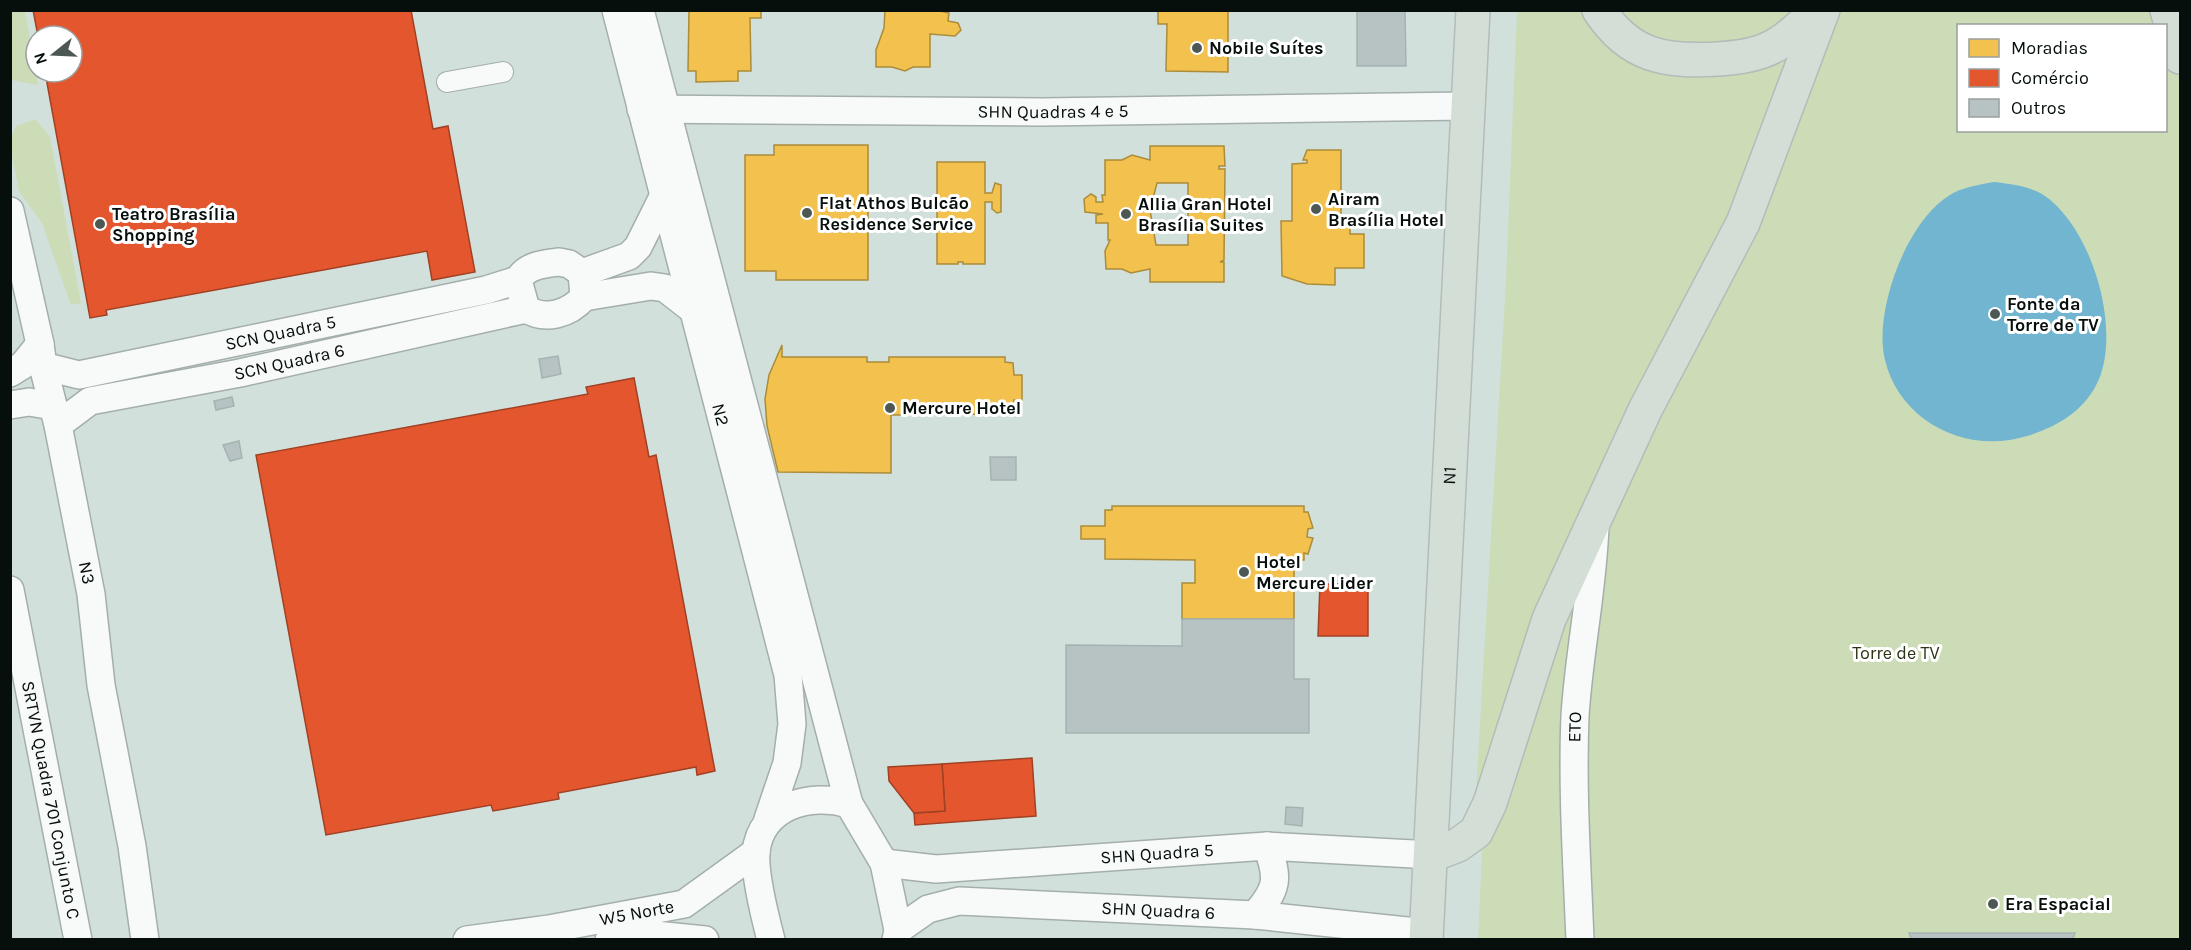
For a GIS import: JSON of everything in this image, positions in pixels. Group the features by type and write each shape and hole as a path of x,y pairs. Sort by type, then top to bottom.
{"highway":[{"name":"N1","path":"1426,936 1464,230 1466,106 1473,10"},
{"path":"1599,10 1612,31 1635,48 1670,60 1735,58 1772,47 1821,10"},
{"path":"1432,855 1458,845 1476,832 1490,803 1549,619 1645,410 1743,223 1821,10"},
{"path":"2167,10 2181,57"},
{"path":"2177,10 2181,14"}],"street":[{"name":"N2","path":"616,10 653,109 849,804 884,863 897,935"},
{"name":"N2","path":"640,10 663,197 739,480 788,675 792,724 787,763 756,852"},
{"path":"447,82 503,72"},
{"name":"SHN Quadras 4 e 5","path":"653,109 1042,112 1466,106"},
{"path":"583,285 570,264 559,262 539,265 523,272 518,280 526,309 534,314 551,315 574,308 583,285 638,247 663,197"},
{"name":"N3","path":"10,211 56,415 91,594 101,685 130,835 145,939"},
{"name":"SCN Quadra 5","path":"41,355 79,375 486,290 518,280"},
{"path":"583,285 665,288 692,309"},
{"name":"SCN Quadra 6","path":"56,415 90,401 240,373 526,309"},
{"path":"10,373 41,355"},
{"path":"10,405 29,402 56,415"},
{"name":"ETO","path":"1580,939 1574,775 1575,713 1594,569 1595,515"},
{"name":"SRTVN Quadra 701 Conjunto C","path":"10,590 78,939"},
{"path":"768,819 789,806 817,798 830,798 849,804"},
{"path":"1255,915 1275,886 1274,866 1267,846"},
{"name":"SHN Quadra 5","path":"884,863 936,869 1267,846 1432,855"},
{"path":"756,852 763,908 771,939"},
{"name":"W5 Norte","path":"467,939 549,930 684,903 756,852"},
{"name":"SHN Quadra 6","path":"897,935 928,909 959,901 1255,915 1426,936"},
{"name":"W5 Norte","path":"609,939 645,934 705,939"}],"green space":[{"path":"10,11 25,11 27,24 24,24 24,82 11,80"},
{"name":"Torre de TV","path":"1517,11 2180,11 2180,939 1478,939 1485,788 1474,826 1506,280"},
{"path":"35,119 50,137 81,303 71,305 42,223 19,191 11,151 11,138 16,126"}],"water":[{"name":"Fonte da Torre de TV","path":"1994,182 2037,191 2059,209 2075,229 2097,278 2104,305 2105,357 2099,379 2093,390 2069,416 2049,428 2027,436 2004,441 1982,441 1960,437 1939,428 1905,401 1893,382 1885,360 1884,318 1896,271 1918,227 1932,210 1952,194"}],"building: Moradias":[{"path":"689,10 761,10 761,18 750,18 751,71 738,71 738,81 696,82 696,71 688,71"},
{"path":"885,10 936,10 949,13 948,21 958,23 961,30 955,36 930,34 930,67 913,67 905,71 892,67 876,67 876,50 884,28"},
{"name":"Nobile Suítes","path":"1158,10 1228,10 1228,72 1166,71 1167,24 1158,24"},
{"name":"Flat Athos Bulcão Residence Service","path":"774,145 868,145 868,280 776,280 776,271 745,271 745,155 774,155"},
{"name":"Allia Gran Hotel Brasília Suites","path":"1150,146 1224,146 1225,166 1219,166 1219,169 1225,169 1224,260 1220,262 1224,262 1224,282 1150,282 1150,269 1131,273 1122,269 1106,269 1105,251 1110,240 1108,240 1108,223 1096,223 1096,215 1103,214 1085,212 1084,199 1091,194 1096,197 1096,202 1103,202 1105,160 1122,160 1132,155 1150,160","holes":["1157,183 1188,183 1188,245 1156,245 1150,210"]},
{"name":"Airam Brasília Hotel","path":"1307,150 1341,150 1341,221 1342,218 1350,221 1350,234 1364,234 1364,268 1335,268 1335,285 1307,284 1282,276 1281,221 1292,221 1292,164 1307,163 1307,160 1303,160"},
{"path":"937,162 985,162 985,193 992,193 995,183 1001,185 1001,212 997,213 992,209 992,202 985,202 985,264 958,262 958,264 937,264"},
{"name":"Mercure Hotel","path":"782,345 782,357 867,357 867,362 889,362 889,357 1005,357 1005,362 1013,363 1014,375 1022,375 1022,400 1014,400 1013,410 1005,410 1005,414 891,415 891,473 778,472 767,426 765,399 769,375"},
{"name":"Hotel Mercure Lider","path":"1112,506 1304,506 1304,512 1308,512 1313,528 1308,529 1307,537 1313,538 1308,554 1304,553 1304,560 1294,560 1294,619 1182,619 1182,583 1195,583 1195,560 1105,559 1105,539 1081,539 1081,526 1105,526 1105,510 1112,510"}],"building: Comércio":[{"path":"33,10 411,10 433,129 448,126 475,272 432,280 427,251 106,310 107,315 90,318 47,84 84,84 84,24 36,24"},
{"path":"634,378 649,457 656,455 715,771 697,775 696,767 558,793 559,799 493,811 491,805 326,835 256,455 588,394 586,387"},
{"path":"1320,584 1368,584 1368,636 1318,636"},
{"path":"1032,758 1036,816 915,825 914,813 945,811 942,764"},
{"path":"942,764 945,811 914,813 889,781 888,767"}],"building: Outros":[{"path":"1357,10 1405,10 1406,66 1357,66"},
{"path":"558,356 561,374 542,378 539,359"},
{"path":"232,397 234,406 216,410 214,401"},
{"path":"239,441 242,458 230,461 223,445"},
{"path":"990,457 1016,457 1016,480 991,480"},
{"path":"1182,619 1294,619 1294,679 1309,679 1309,733 1066,733 1066,645 1182,646"},
{"path":"1286,807 1303,808 1302,826 1285,824"},
{"path":"1909,933 2075,933 2072,940 1912,940"}],"place":[{"name":"Nobile Suítes","path":"1197,48"},
{"name":"Airam Brasília Hotel","path":"1316,209"},
{"name":"Flat Athos Bulcão Residence Service","path":"807,213"},
{"name":"Allia Gran Hotel Brasília Suites","path":"1126,214"},
{"name":"Teatro Brasília Shopping","path":"100,224"},
{"name":"Fonte da Torre de TV","path":"1995,314"},
{"name":"Mercure Hotel","path":"890,408"},
{"name":"Hotel Mercure Lider","path":"1244,572"},
{"name":"Era Espacial","path":"1993,904"}]}
